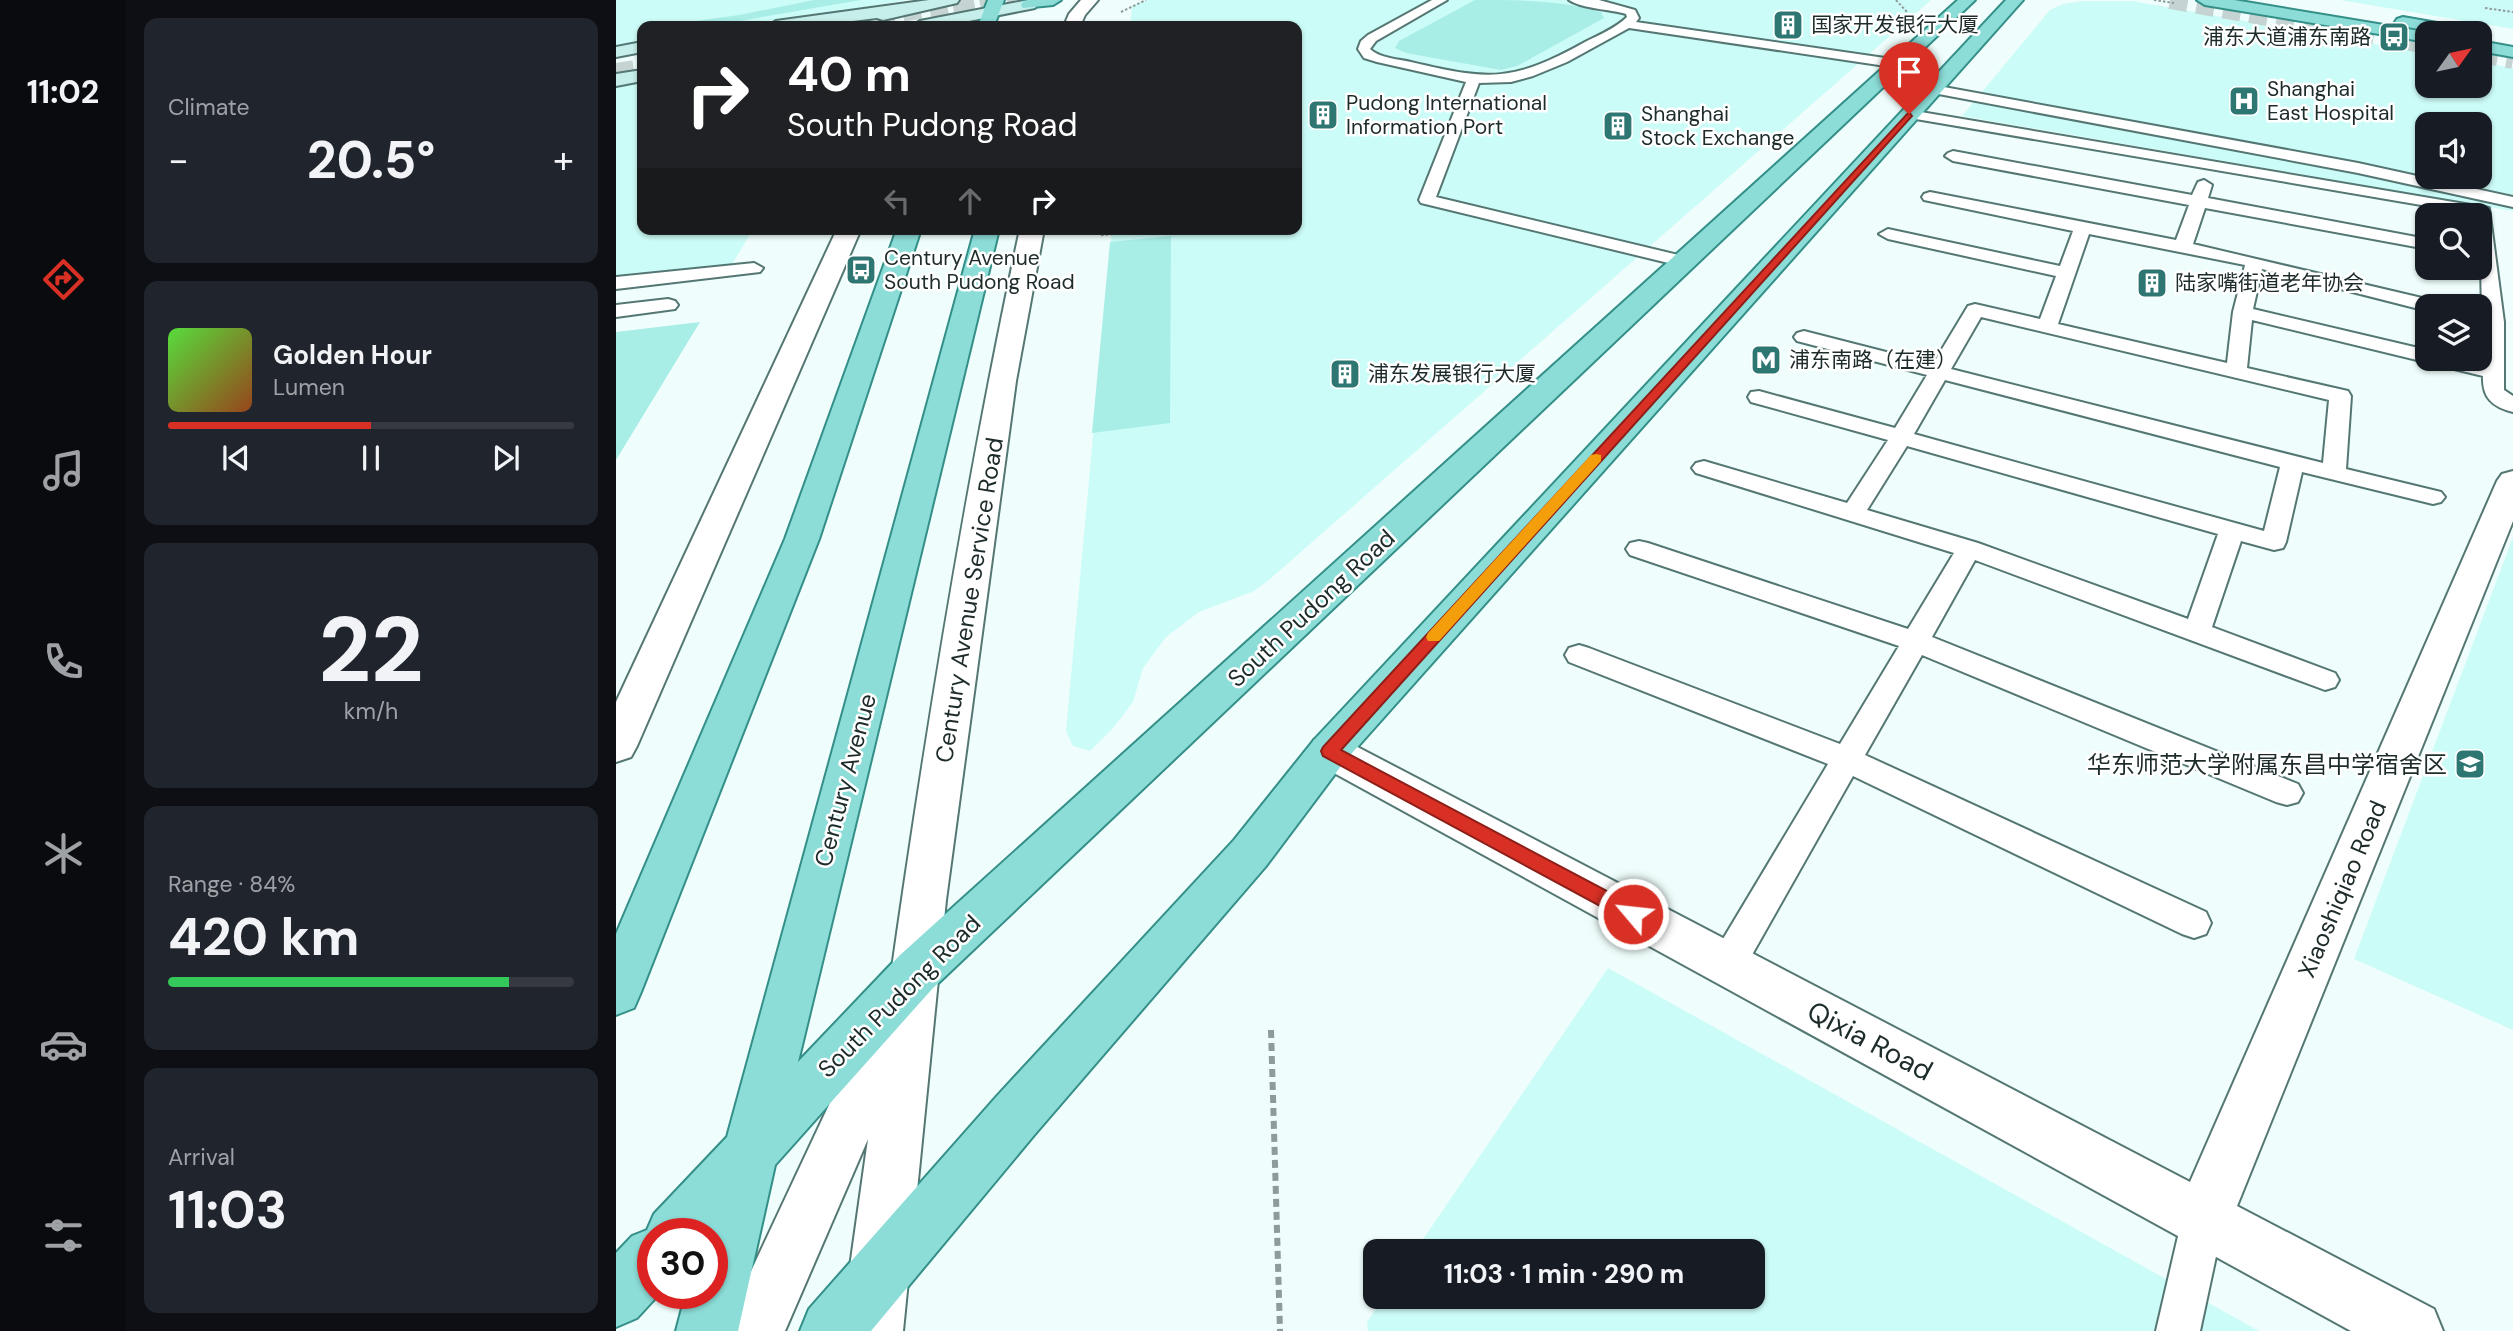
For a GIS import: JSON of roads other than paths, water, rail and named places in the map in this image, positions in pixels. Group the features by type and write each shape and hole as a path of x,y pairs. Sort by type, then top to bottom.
{"main road":[{"path":"857,21 951,0"},
{"path":"946,21 991,13 1024,2 1053,0"},
{"name":"South Pudong Road","path":"689,1218 916,972 1967,0"},
{"path":"831,1331 877,1274 1250,853 1329,751 2015,0"},
{"path":"2205,0 2415,35"},
{"path":"2271,0 2415,24"},
{"path":"1024,2 1029,21"},
{"path":"814,21 906,9"},
{"path":"2492,38 2513,41"},
{"path":"616,51 637,48"},
{"path":"2492,49 2513,52"},
{"path":"616,60 637,56"},
{"path":"616,66 637,62"},
{"path":"616,80 637,76"},
{"path":"616,992 802,539 907,235"},
{"name":"Century Avenue","path":"707,1331 749,1152 985,235"},
{"path":"616,1297 637,1274"}],"street":[{"path":"1074,21 1090,0"},
{"path":"616,746 846,235"},
{"name":"Century Avenue Service Road","path":"872,1331 916,972 922,900 1002,381 1031,235"},
{"name":"Xiaoshiqiao Road","path":"2203,1219 2513,481"},
{"name":"Qixia Road","path":"1329,751 2412,1331"},
{"name":"Century Avenue Service Road","path":"754,1331 916,972"}],"lane":[{"path":"1441,0 1372,38 1365,44 1364,49 1370,55 1382,59 1474,78 1493,80 1528,74 1627,24 1633,18 1631,12 1612,2 1575,0"},
{"path":"1627,24 1899,64"},
{"path":"1474,78 1427,200 1685,262"},
{"path":"1933,89 2358,168 2513,202"},
{"path":"1909,114 2430,203"},
{"path":"2183,247 2216,142"},
{"path":"1952,156 2415,242"},
{"path":"1930,197 2255,262 2415,302"},
{"path":"2047,327 2083,228"},
{"path":"1888,234 2068,273"},
{"path":"2236,371 2243,312 2255,262"},
{"path":"616,283 754,268"},
{"path":"2488,280 2495,323 2491,372 2493,393 2513,406"},
{"path":"616,311 668,305"},
{"path":"1853,513 1901,438 1975,310 2340,396 2334,473"},
{"path":"2243,312 2415,353"},
{"path":"1804,337 2433,497"},
{"path":"2487,371 2491,372"},
{"path":"1759,397 2274,542 2292,463"},
{"path":"1704,468 1969,549 2325,680"},
{"path":"2197,632 2232,531"},
{"path":"1639,549 1917,642 2287,793"},
{"path":"1727,965 1969,549"},
{"path":"1579,655 1848,760 2194,923"},
{"path":"2178,1331 2203,1219"}],"tunnel":[{"path":"853,21 979,0"},
{"path":"954,12 1015,0"},
{"path":"2170,0 2415,43"},
{"path":"2492,56 2513,60"},
{"path":"616,72 637,69"}],"place":[{"name":"国家开发银行大厦","path":"1788,25"},
{"name":"浦东大道浦东南路","path":"2394,37"},
{"name":"Shanghai East Hospital","path":"2244,101"},
{"name":"Pudong International Information Port","path":"1323,115"},
{"name":"Shanghai Stock Exchange","path":"1618,126"},
{"name":"Century Avenue South Pudong Road","path":"861,270"},
{"name":"陆家嘴街道老年协会","path":"2152,283"},
{"name":"浦东南路（在建）","path":"1766,360"},
{"name":"浦东发展银行大厦","path":"1345,374"},
{"name":"华东师范大学附属东昌中学宿舍区","path":"2470,764"}]}
